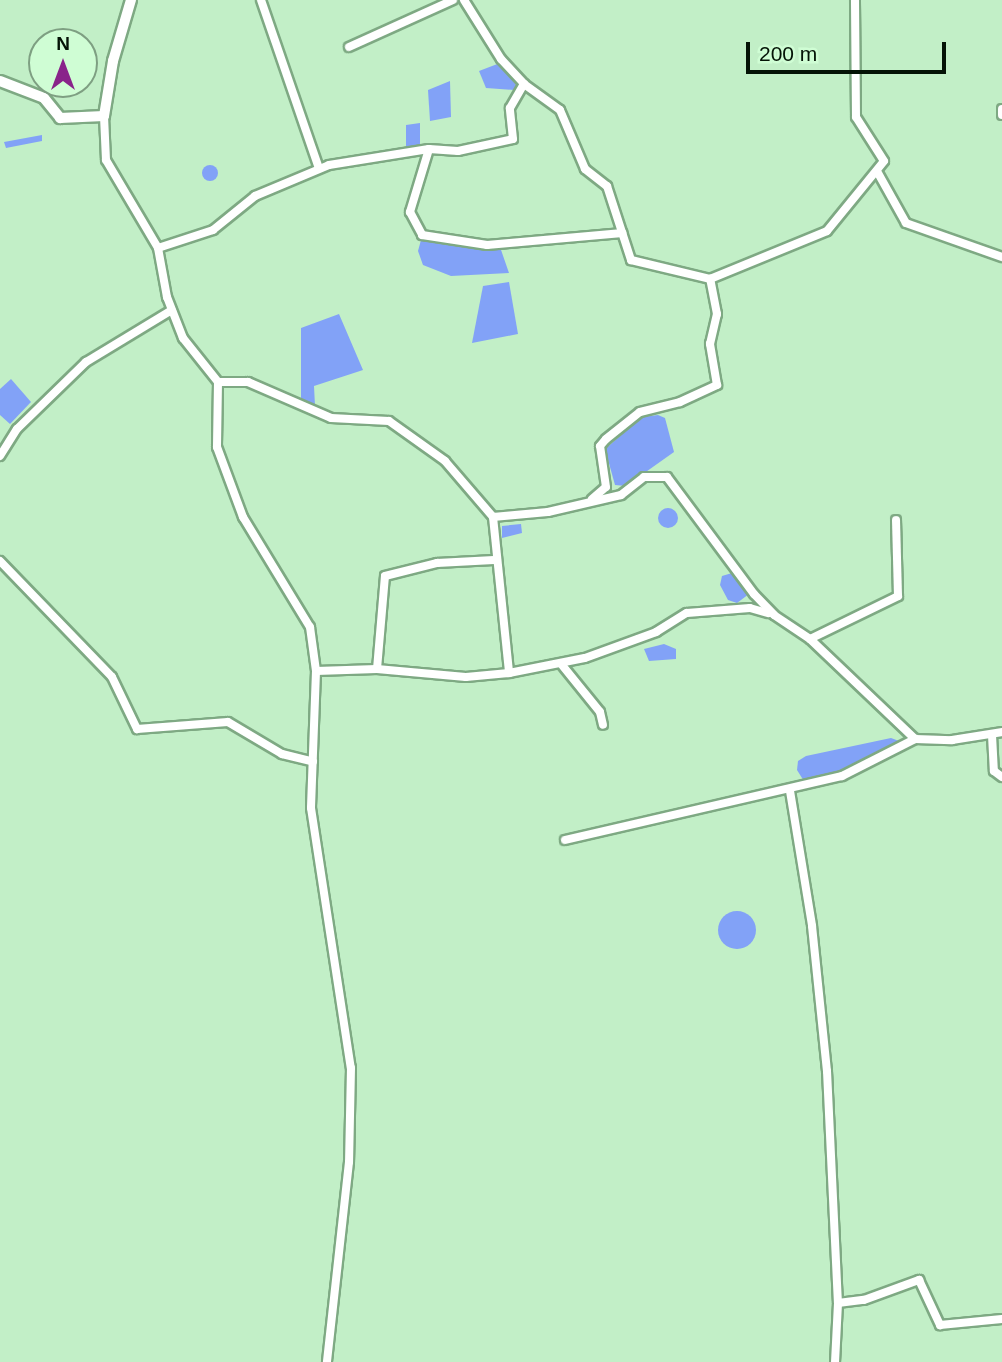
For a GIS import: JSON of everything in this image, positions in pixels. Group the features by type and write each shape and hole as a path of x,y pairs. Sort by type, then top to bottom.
{"main road":[{"path":"0,81 44,98 60,118 104,116 113,61 131,0"}],"street":[{"path":"261,0 319,168"},
{"path":"349,47 453,0"},
{"path":"464,0 501,59 524,84 560,110 585,169 607,186 631,260 710,279 827,231 878,173 883,156 856,117 855,0"},
{"path":"158,248 213,230 255,196 319,168 429,149 458,151 513,139 510,108 524,84"},
{"path":"1002,109 1002,115"},
{"path":"104,116 106,160 158,248 172,310 183,338 218,382 217,447 243,517 310,627 316,671 311,808 351,1082 349,1162 327,1362"},
{"path":"429,149 410,212 422,235 487,245 622,233"},
{"path":"878,173 906,223 1002,257"},
{"path":"592,499 606,487 600,446 606,439 640,412 680,402 717,385 710,344 717,314 710,279"},
{"path":"0,455 35,410 86,362 172,310"},
{"path":"218,382 248,382 331,418 389,421 445,461 493,517 494,560 509,673"},
{"path":"493,517 548,512 592,499 621,495 644,477 667,477 774,615"},
{"path":"810,639 898,596 896,520"},
{"path":"377,669 385,576 437,563 494,560"},
{"path":"0,561 112,677 137,729 228,722 282,754 313,762"},
{"path":"316,671 377,669 466,677 509,673 562,665 656,632 687,613 750,608 774,615 810,639 915,739"},
{"path":"562,665 587,694 603,725"},
{"path":"565,839 790,791 842,776 915,739 992,735 1002,732"},
{"path":"992,735 994,771 1002,777"},
{"path":"790,791 821,1006 838,1303 835,1362"},
{"path":"838,1303 864,1300 919,1280 940,1325 1002,1319"}],"water":[{"path":"500,63 517,86 514,90 486,88 479,71"},
{"path":"450,81 451,117 430,121 428,90"},
{"path":"420,123 420,146 406,148 406,125"},
{"path":"42,135 42,141 6,148 4,142"},
{"path":"210,165 218,173 210,181 202,173"},
{"path":"421,240 500,247 509,273 451,276 423,265 418,251"},
{"path":"509,282 518,334 472,343 483,286"},
{"path":"339,314 363,370 314,386 315,406 305,407 301,402 301,328"},
{"path":"11,379 31,402 10,424 0,415 0,389"},
{"path":"658,415 665,418 674,452 626,486 615,485 605,449 642,417"},
{"path":"668,508 675,511 678,518 675,525 668,528 661,525 658,518 661,511"},
{"path":"521,524 522,533 502,538 502,526"},
{"path":"732,573 749,594 737,603 728,600 720,585 722,576"},
{"path":"664,644 676,649 676,659 649,661 644,649"},
{"path":"891,738 899,741 901,752 854,777 816,788 807,786 797,770 798,761 806,756"},
{"path":"737,911 750,917 756,930 750,943 737,949 724,943 718,930 724,917"}]}
